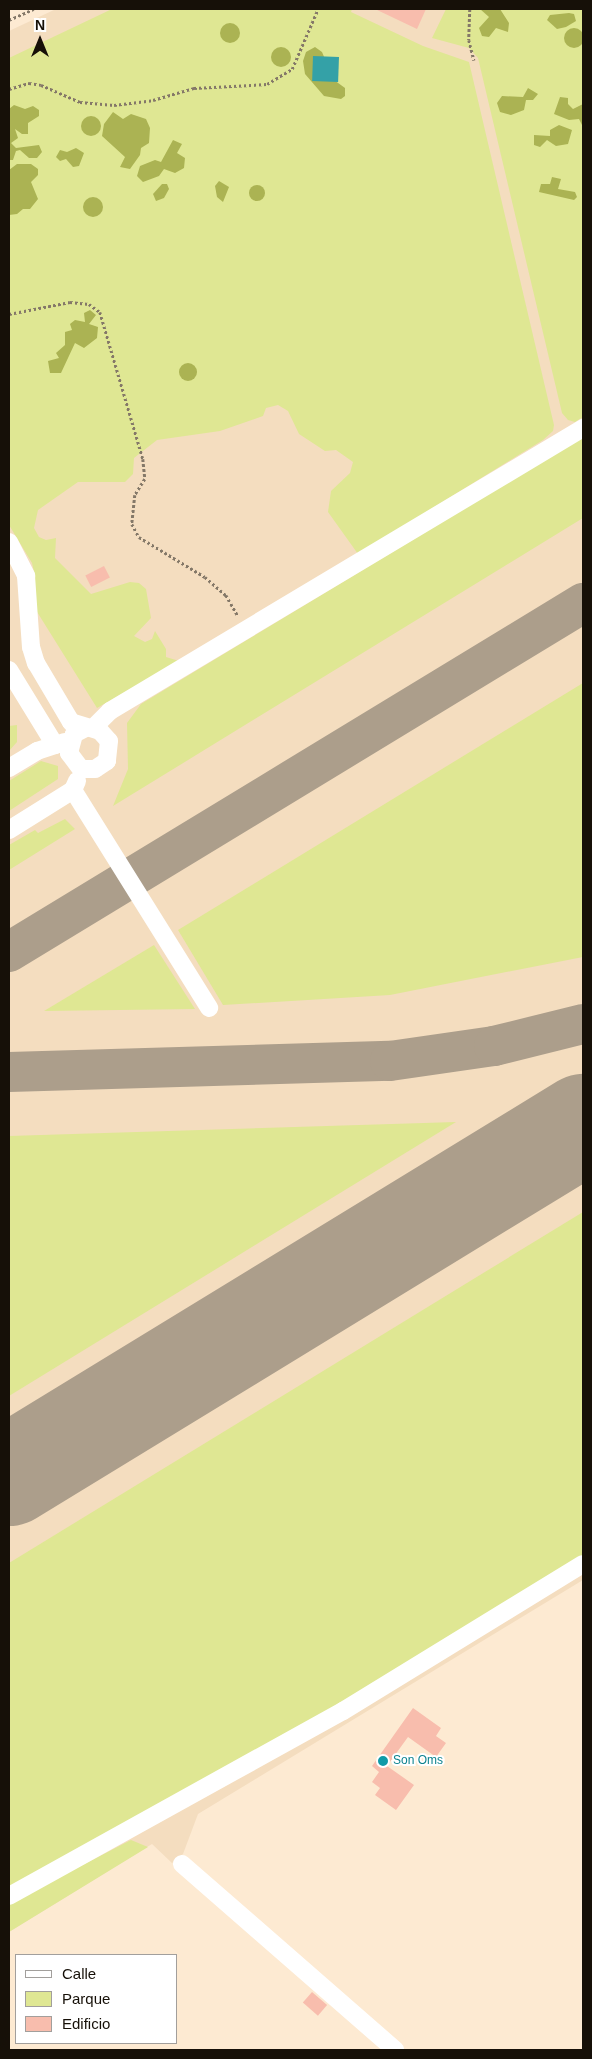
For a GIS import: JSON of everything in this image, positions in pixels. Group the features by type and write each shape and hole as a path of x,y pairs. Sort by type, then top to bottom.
{"street":[{"path":"9,768 37,751 63,743 90,728 110,711 583,428"},
{"path":"9,542 26,576 31,647 36,664 71,722 106,735 110,755 96,769 81,768 71,760 63,743 9,670"},
{"path":"9,830 73,790 81,768"},
{"path":"73,790 209,1008"},
{"path":"9,1896 343,1711 583,1564"},
{"path":"182,1864 395,2050"}],"path":[{"path":"9,20 34,9"},
{"path":"9,89 29,83 41,85 80,102 114,105 153,100 194,88 267,84 292,69 318,9"},
{"path":"470,9 469,40 474,60"},
{"path":"9,314 70,302 89,304 100,312 143,459 145,479 133,502 132,524 139,536 205,577 226,595 247,630"}],"shaded area":[{"path":"56,9 583,9 583,1580 198,1814 183,1854 172,1863 152,1844 9,1932 9,31"}],"green space":[{"path":"112,9 352,9 351,12 423,46 469,62 554,425 553,431 543,440 358,554 328,512 331,491 350,473 353,462 336,450 325,451 299,434 288,411 278,405 266,408 263,416 220,431 157,440 134,458 133,474 125,482 78,482 38,510 34,528 39,537 46,540 56,538 55,558 91,594 130,582 139,583 146,589 151,618 134,636 145,642 152,639 155,631 166,649 166,657 179,661 97,708 34,607 35,576 32,563 9,525 9,58"},
{"path":"446,9 583,9 583,417 575,422 568,420 562,413 478,58 469,48 432,38"},
{"path":"480,9 500,9 509,23 508,32 496,28 489,37 482,36 479,28 489,17"},
{"path":"574,14 576,21 566,27 557,29 547,20 550,15"},
{"path":"230,23 237,26 240,33 237,40 230,43 223,40 220,33 223,26"},
{"path":"574,28 581,31 584,38 581,45 574,48 567,45 564,38 567,31"},
{"path":"281,47 288,50 291,57 288,64 281,67 274,64 271,57 274,50"},
{"path":"315,47 322,52 334,80 345,88 345,96 341,99 324,96 305,74 303,61 306,52"},
{"path":"528,88 538,94 533,100 526,100 524,110 511,115 500,112 497,103 502,96 523,97"},
{"path":"560,97 568,98 568,104 573,109 583,104 583,127 579,119 569,120 554,114"},
{"path":"14,105 25,109 33,106 39,110 39,116 28,123 28,134 22,134 15,129 18,138 11,143 16,148 39,145 42,152 37,158 29,158 20,150 16,151 13,160 9,160 9,109"},
{"path":"113,112 123,119 131,114 146,119 150,128 149,143 141,148 140,155 130,169 120,167 125,157 102,136 104,124"},
{"path":"91,116 98,119 101,126 98,133 91,136 84,133 81,126 84,119"},
{"path":"559,125 572,130 568,144 556,146 547,140 540,147 534,145 534,135 550,136 550,130"},
{"path":"173,140 182,144 177,153 185,158 184,168 175,173 164,169 159,176 143,182 137,176 140,166 155,160 161,162"},
{"path":"76,148 84,153 79,166 73,167 66,159 60,161 56,157 60,150 67,152"},
{"path":"17,164 31,164 38,169 38,175 31,182 38,199 30,209 23,209 17,214 9,215 9,170"},
{"path":"552,177 561,179 558,189 575,192 577,197 574,200 539,192 541,184 550,184"},
{"path":"219,181 229,187 223,202 217,197 215,186"},
{"path":"162,184 167,184 169,189 164,198 156,201 153,194"},
{"path":"257,185 265,193 257,201 249,193"},
{"path":"93,197 100,200 103,207 100,214 93,217 86,214 83,207 86,200"},
{"path":"90,310 96,315 89,324 98,327 97,338 84,348 75,343 61,373 50,373 48,361 59,358 56,353 65,345 65,332 72,330 70,324 75,320 85,322 84,313"},
{"path":"188,363 195,365 197,372 195,379 188,381 181,379 179,372 181,365"},
{"path":"583,437 583,518 113,806 128,769 127,723 141,704"},
{"path":"583,683 583,957 390,995 223,1005 178,930"},
{"path":"17,725 17,742 9,751 9,726"},
{"path":"41,761 58,766 58,779 9,811 9,781"},
{"path":"65,819 75,829 9,870 9,845 35,830 38,833"},
{"path":"154,945 195,1009 44,1011"},
{"path":"456,1122 9,1396 9,1136"},
{"path":"583,1212 583,1558 321,1716 9,1889 9,1563"},
{"path":"131,1840 148,1847 9,1932 9,1903"}],"water":[{"path":"313,56 339,57 338,82 312,81"}],"building":[{"path":"375,9 426,9 417,29"},
{"path":"104,566 110,578 91,587 85,576"},
{"name":"Son Oms","path":"413,1708 441,1728 436,1736 446,1743 436,1757 408,1737 387,1766 414,1785 396,1810 375,1795 380,1788 372,1782 379,1772 372,1766"},
{"path":"312,1992 327,2005 318,2016 303,2003"}],"taxiway":[{"path":"9,952 583,603"},
{"path":"9,1072 390,1061 494,1046 583,1024"}],"runway":[{"path":"9,1475 583,1124"}],"place":[{"name":"Son Oms","path":"383,1761"}]}
